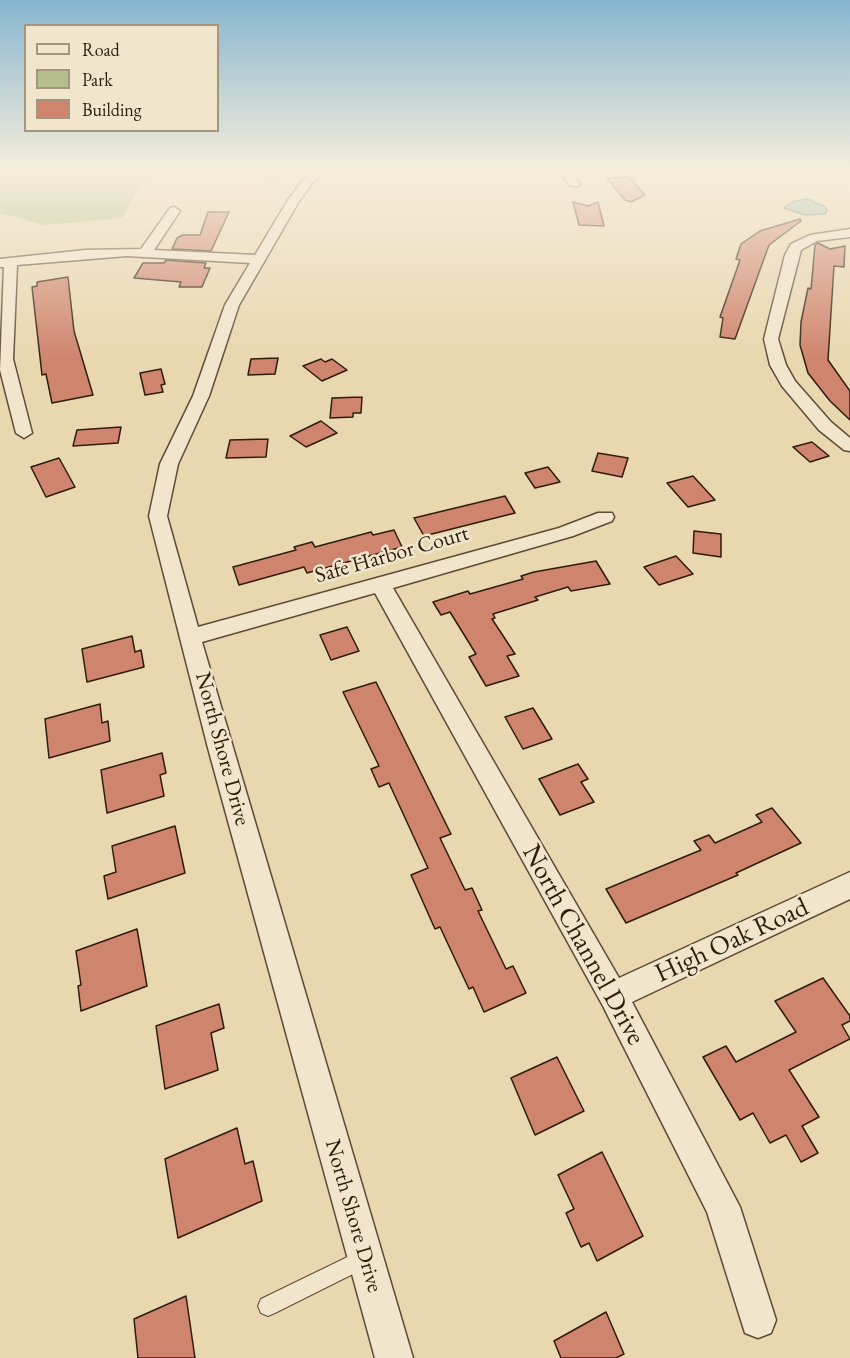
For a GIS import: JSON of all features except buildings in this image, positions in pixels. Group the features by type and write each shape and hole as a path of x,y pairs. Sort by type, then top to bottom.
{"street":[{"path":"145,253 160,231"},
{"name":"North Shore Drive","path":"275,231 232,305 201,396 169,464 160,497 158,516 394,1358"},
{"path":"850,233 814,238 796,247 791,255 771,339 778,365 788,383 825,426 850,446"},
{"path":"24,433 5,359 5,262 85,254 145,253 258,259"},
{"name":"Safe Harbor Court","path":"191,637 566,532 605,517"},
{"name":"North Channel Drive","path":"380,583 613,996 723,1207 758,1320"},
{"name":"High Oak Road","path":"613,996 850,885"}],"lane":[{"path":"268,1306 365,1257"}]}
